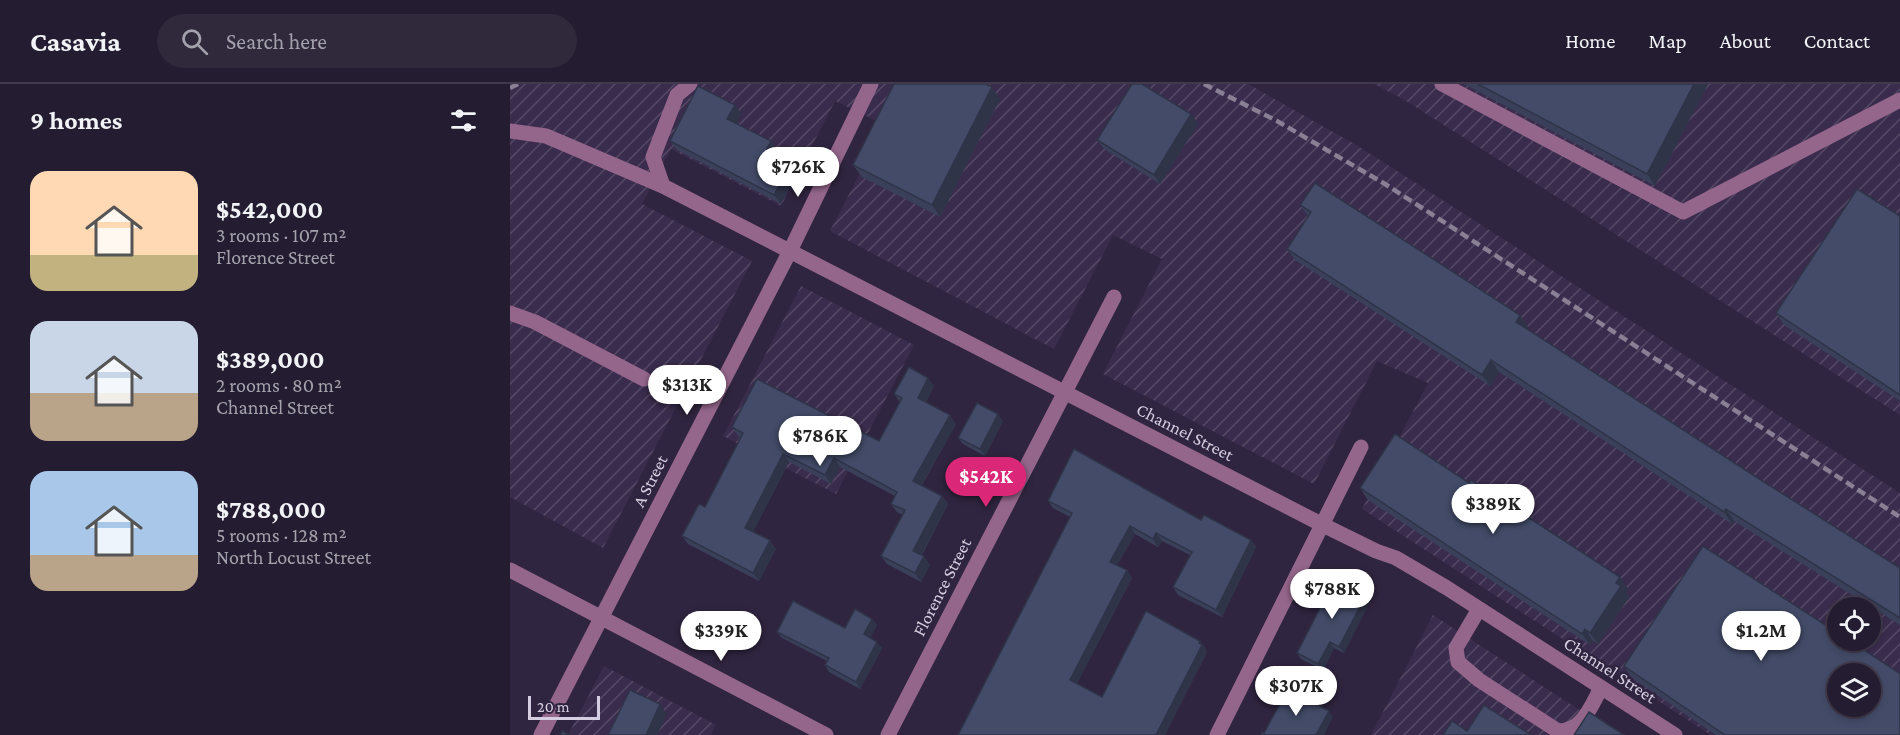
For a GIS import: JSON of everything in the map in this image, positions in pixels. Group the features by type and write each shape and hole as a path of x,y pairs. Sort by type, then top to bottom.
{"street":[{"path":"663,186 652,157 677,96 690,84"},
{"name":"A Street","path":"541,735 790,251 871,84"},
{"path":"1442,84 1683,212 1900,100"},
{"name":"Channel Street","path":"510,131 546,136 663,186 1323,525 1376,551 1396,558 1675,735"},
{"name":"Florence Street","path":"888,735 1114,297"},
{"path":"510,313 535,322 644,379"},
{"path":"1217,735 1361,447"},
{"path":"510,570 826,735"},
{"path":"1479,609 1456,648 1456,656 1458,662 1466,670 1499,693 1558,731 1568,731 1580,725 1601,688"}],"shaded area":[{"path":"510,84 1248,84 1358,146 1900,493 1900,735 1711,735 1362,509 1428,383 1377,361 1314,484 1103,374 1162,259 1113,235 1054,349 830,231 885,125 835,101 781,206 671,149 642,204 752,261 603,548 510,497"},
{"path":"1374,84 1900,84 1900,415 1403,99"},
{"path":"801,286 914,345 836,494 723,436"},
{"path":"1433,615 1618,735 1371,735"},
{"path":"604,666 716,725 711,735 568,735"}],"building":[{"path":"894,84 986,84 992,87 932,205 853,165"},
{"path":"1132,84 1142,84 1191,114 1154,175 1097,140"},
{"path":"1478,84 1694,84 1647,174"},
{"path":"698,86 735,105 727,119 771,141 765,152 790,165 774,195 670,141"},
{"path":"1315,183 1520,315 1516,322 1900,568 1900,618 1881,606 1881,597 1866,597 1726,509 1724,512 1491,360 1482,375 1287,249 1311,212 1300,205"},
{"path":"1857,189 1900,216 1900,395 1776,313"},
{"path":"909,367 928,378 918,398 950,415 913,481 942,496 913,551 924,556 915,573 881,556 905,510 891,504 897,492 834,458 825,475 783,454 745,528 770,540 753,573 682,536 699,504 705,507 743,433 732,427 757,379 879,441 902,398 894,394"},
{"path":"977,403 998,414 980,449 958,438"},
{"path":"1395,434 1469,483 1471,480 1620,577 1616,583 1621,586 1590,633 1585,629 1582,634 1360,488"},
{"path":"1074,449 1201,520 1204,515 1251,540 1216,610 1173,587 1192,552 1156,533 1153,539 1130,526 1110,562 1127,570 1070,680 1102,697 1146,611 1200,641 1202,645 1156,735 958,735 1072,513 1048,501"},
{"path":"1703,546 1827,626 1827,651 1866,651 1900,673 1900,735 1725,735 1624,666"},
{"path":"1336,577 1367,593 1339,647 1330,642 1318,664 1297,653"},
{"path":"793,601 845,628 855,609 872,619 864,634 877,642 856,682 825,665 829,658 777,632"},
{"path":"1288,689 1329,711 1316,735 1261,735"},
{"path":"630,690 660,704 646,735 608,735"},
{"path":"1484,705 1531,735 1443,735 1452,721 1467,731"},
{"path":"1589,712 1624,735 1574,735"}],"railway":[{"path":"510,88 518,84"},
{"path":"1204,84 1277,121 1385,184 1900,517"}]}
